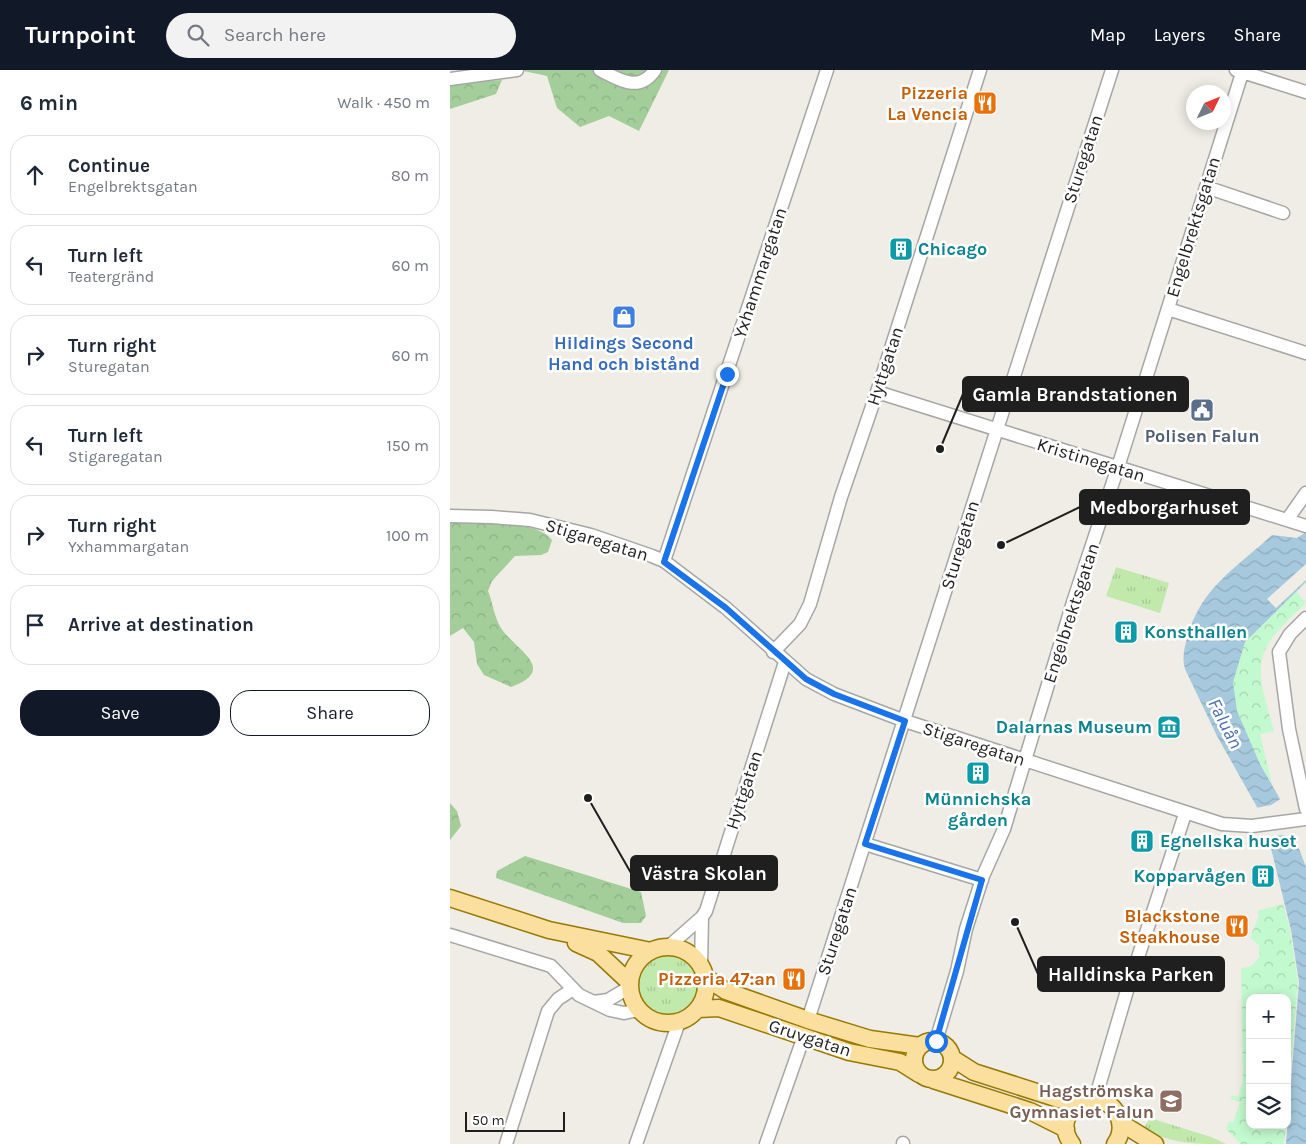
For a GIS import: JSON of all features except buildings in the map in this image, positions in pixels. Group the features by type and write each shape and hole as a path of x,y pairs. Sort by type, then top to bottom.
{"main road":[{"path":"450,898 549,930 651,951 668,947 690,954 703,971 705,993 698,1008 679,1022 657,1022 638,1010 631,996 630,985 636,964 651,951"},
{"path":"549,930 598,953 630,985"},
{"name":"Gruvgatan","path":"703,971 726,990 808,1020 870,1039 920,1046"},
{"name":"Gruvgatan","path":"698,1008 719,1008 849,1052 900,1062 926,1077 1030,1111 1066,1129"},
{"path":"952,1058 949,1070 939,1078 926,1077 913,1063 916,1051 920,1046 927,1042 936,1041 947,1047 952,1058 974,1072 1076,1106"},
{"path":"1072,1144 1066,1129 1068,1116 1076,1106 1087,1100 1099,1100 1109,1104 1117,1112 1121,1123 1121,1132 1115,1144"},
{"path":"1121,1123 1155,1144"}],"street":[{"path":"450,80 517,70"},
{"path":"600,70 634,84 642,82 655,70"},
{"name":"Yxhammargatan","path":"664,562 827,70"},
{"name":"Hyttgatan","path":"773,652 800,624 810,604 841,497 877,392 980,70"},
{"name":"Sturegatan","path":"808,1020 1112,70"},
{"path":"1240,71 1306,92"},
{"name":"Engelbrektsgatan","path":"936,1041 982,880 1004,830 1074,599 1118,467 1206,187 1240,71"},
{"path":"1206,187 1283,213"},
{"path":"1168,309 1306,353"},
{"name":"Kristinegatan","path":"877,392 1306,526"},
{"path":"1287,520 1306,493"},
{"name":"Stigaregatan","path":"450,516 492,516 537,522 591,535 664,562 726,608 773,652 816,685 905,721 1186,814 1222,824 1252,826 1306,819"},
{"path":"1306,618 1290,634 1279,652 1289,729 1306,809"},
{"name":"Hyttgatan","path":"703,971 702,918 785,662"},
{"path":"1099,1100 1099,1086 1126,994 1186,814"},
{"path":"865,844 982,880"},
{"path":"668,947 702,918"},
{"path":"450,935 551,966 579,995 610,1010 624,1013 638,1010"},
{"path":"594,1002 608,1000 630,985"},
{"path":"506,1144 548,1010 558,999 573,989"},
{"path":"636,1144 679,1022"},
{"path":"766,1144 804,1036"}],"green space":[{"path":"519,70 669,70 639,131 609,116 580,127 557,108 547,76"},
{"path":"502,80 496,94 450,109 450,84"},
{"path":"450,522 489,522 519,525 544,533 552,540 548,552 541,555 515,556 492,581 488,591 501,628 523,651 533,666 532,673 525,680 511,687 484,675 477,664 474,642 463,628 450,636"},
{"path":"1116,567 1169,583 1160,613 1106,596"},
{"path":"1296,591 1306,603 1275,634 1266,647 1262,660 1263,689 1274,731 1260,734 1272,784 1245,733 1238,714 1233,675 1237,657 1252,633"},
{"path":"450,803 457,811 461,826 450,840"},
{"path":"525,856 641,892 646,916 641,923 623,923 496,878 497,871"},
{"path":"1283,904 1290,930 1298,982 1291,1063 1291,994 1246,994 1246,1129 1286,1129 1284,1144 1241,1144 1226,1129 1229,1121 1233,1123 1240,1102 1230,1099 1232,1095 1238,1097 1243,1081 1241,968 1250,967 1260,957 1259,945 1250,938 1259,916 1257,911"},
{"path":"667,954 684,959 692,967 697,984 692,1001 684,1009 667,1014 650,1009 642,1001 637,984 642,967 650,959"},
{"path":"1150,1118 1211,1137 1226,1144 1183,1142 1163,1137 1144,1128"}],"water":[{"name":"Faluån","path":"1306,532 1306,582 1245,642 1233,682 1237,711 1260,764 1280,799 1306,867 1306,1144 1286,1144 1287,1129 1291,1129 1291,1082 1299,982 1291,930 1269,840 1257,807 1217,736 1185,669 1184,657 1185,646 1200,606 1232,569 1272,535 1297,538"}],"pier":[{"path":"1306,564 1306,580 1276,608 1267,599"},
{"path":"1282,798 1299,841 1284,835 1266,837 1256,808 1271,805"}],"place":[{"name":"Pizzeria La Vencia","path":"985,103"},
{"name":"Chicago","path":"901,249"},
{"name":"Hildings Second Hand och bistånd","path":"624,317"},
{"name":"Polisen Falun","path":"1202,410"},
{"name":"Gamla Brandstationen","path":"940,449"},
{"name":"Medborgarhuset","path":"1001,545"},
{"name":"Konsthallen","path":"1126,632"},
{"name":"Dalarnas Museum","path":"1169,727"},
{"name":"Münnichska gården","path":"978,773"},
{"name":"Västra Skolan","path":"588,798"},
{"name":"Egnellska huset","path":"1142,841"},
{"name":"Kopparvågen","path":"1263,876"},
{"name":"Halldinska Parken","path":"1015,922"},
{"name":"Blackstone Steakhouse","path":"1237,926"},
{"name":"Pizzeria 47:an","path":"794,979"},
{"name":"Hagströmska Gymnasiet Falun","path":"1171,1101"}],"route":[{"path":"727,374 664,562 726,608 773,652 806,679 834,694 905,721 865,844 982,880 966,929 957,971 936,1041"}]}
